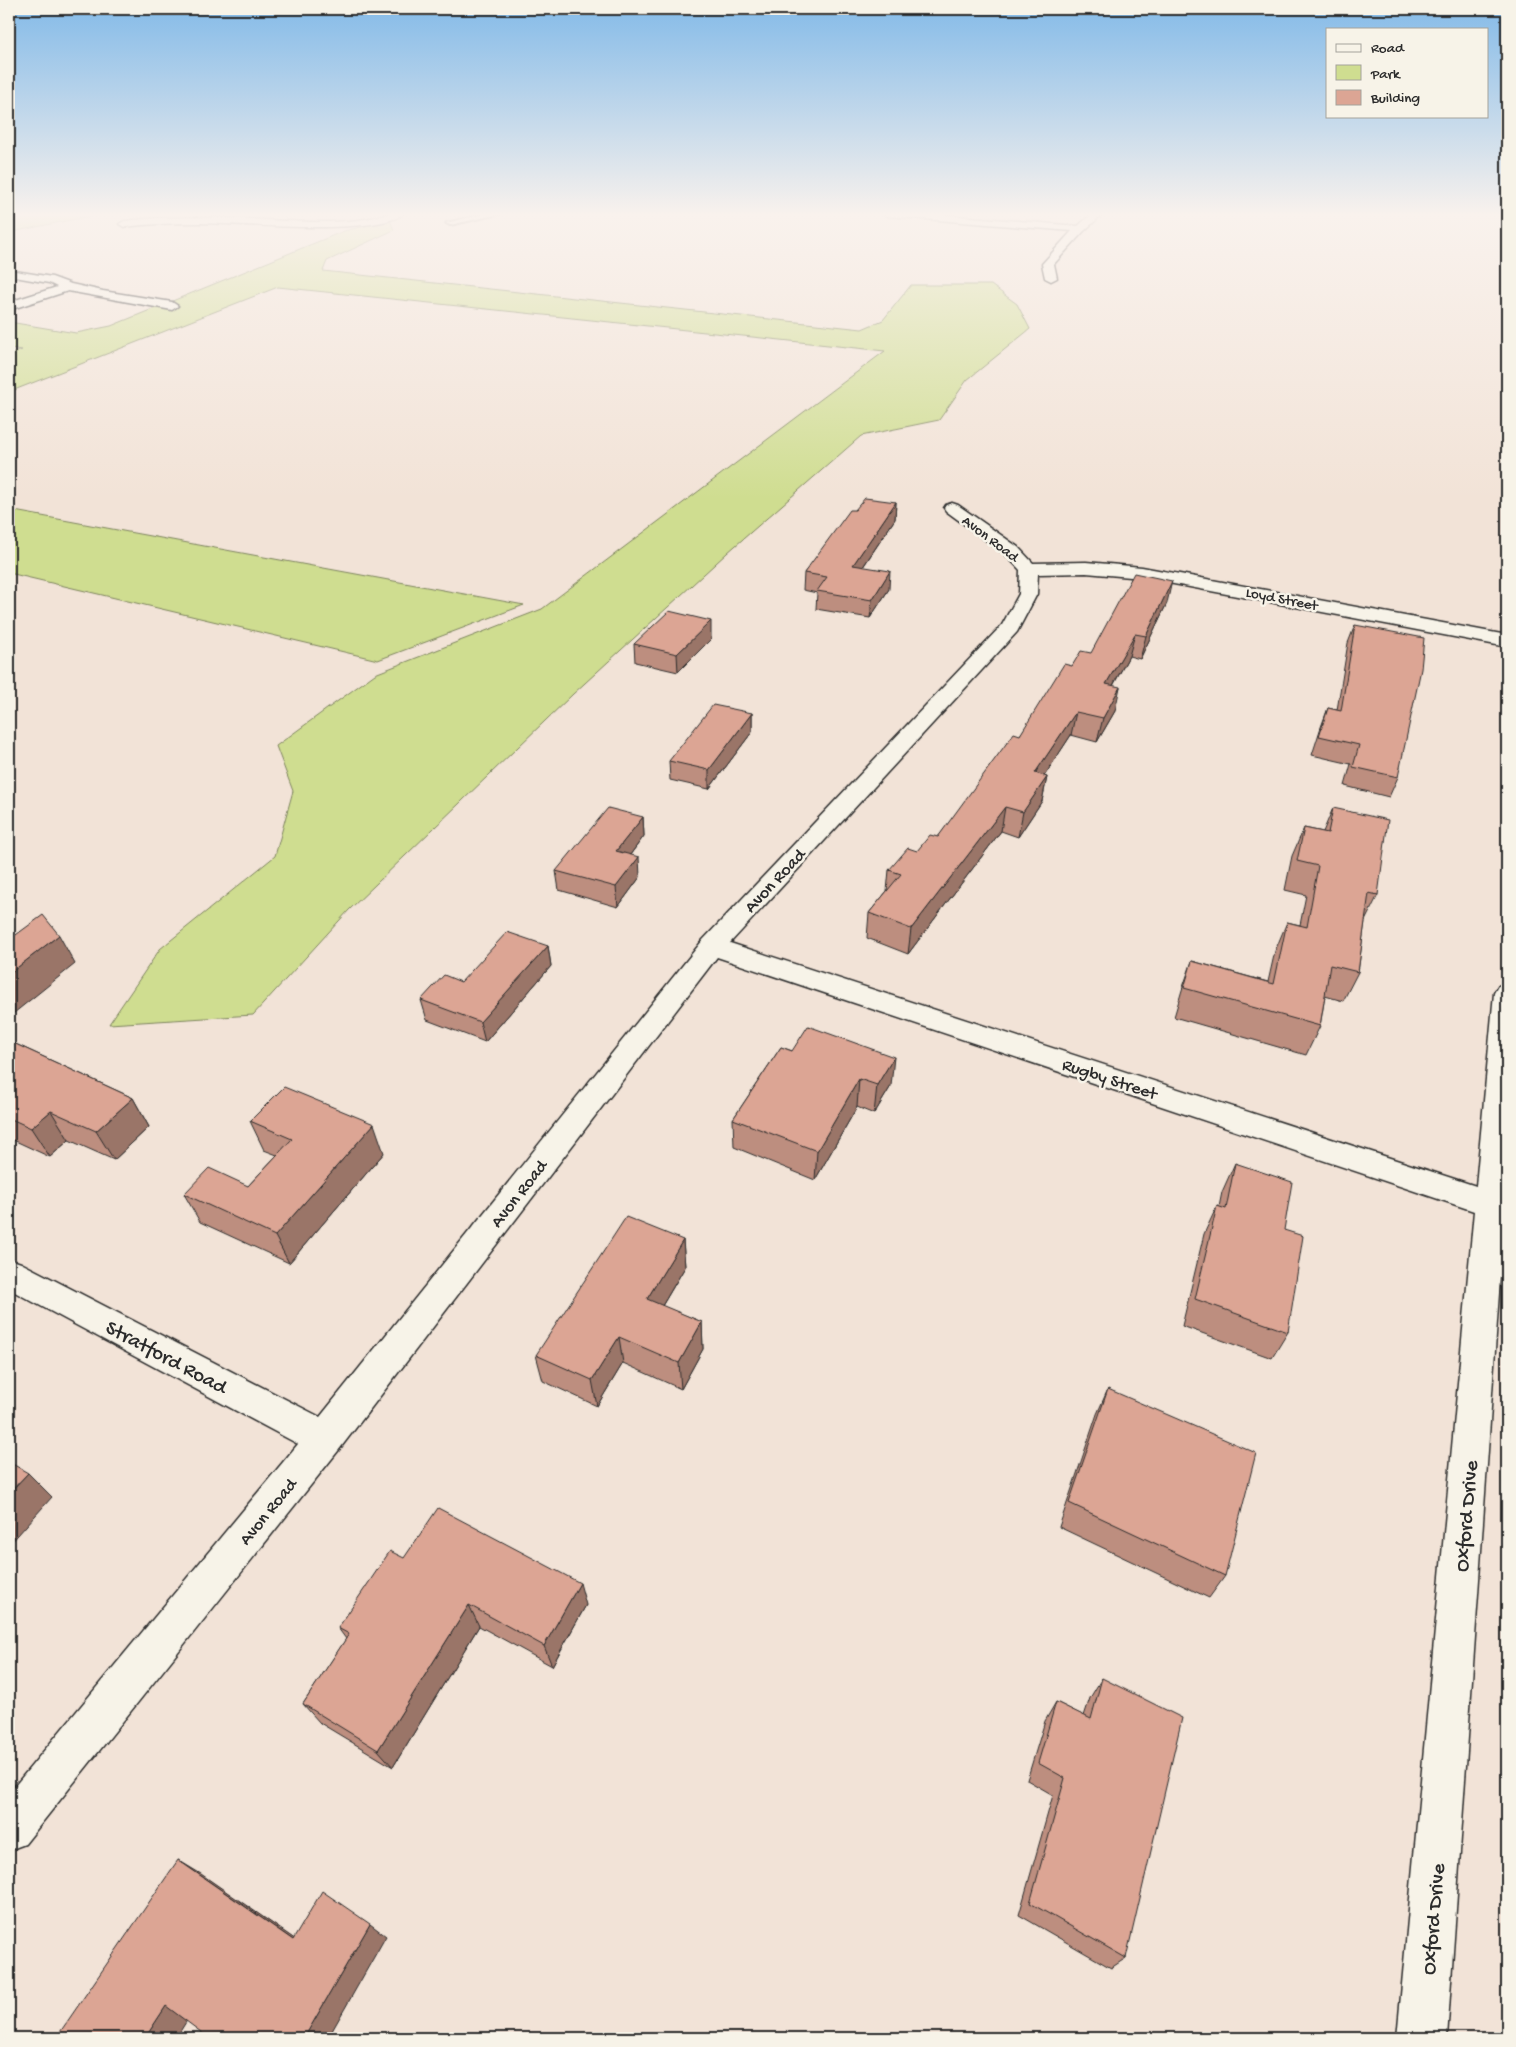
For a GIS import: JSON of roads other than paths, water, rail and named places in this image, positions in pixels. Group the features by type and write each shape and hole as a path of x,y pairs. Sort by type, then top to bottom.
{"street":[{"name":"Avon Road","path":"9,1828 325,1439 712,946 1010,628 1042,567 1012,551 952,508"},
{"name":"Loyd Street","path":"1042,567 1111,568 1174,578 1507,641"},
{"name":"Rugby Street","path":"712,946 1499,1207"},
{"name":"Oxford Drive","path":"1422,2038 1499,1207 1507,993"},
{"name":"Stratford Road","path":"9,1273 325,1439"}]}
